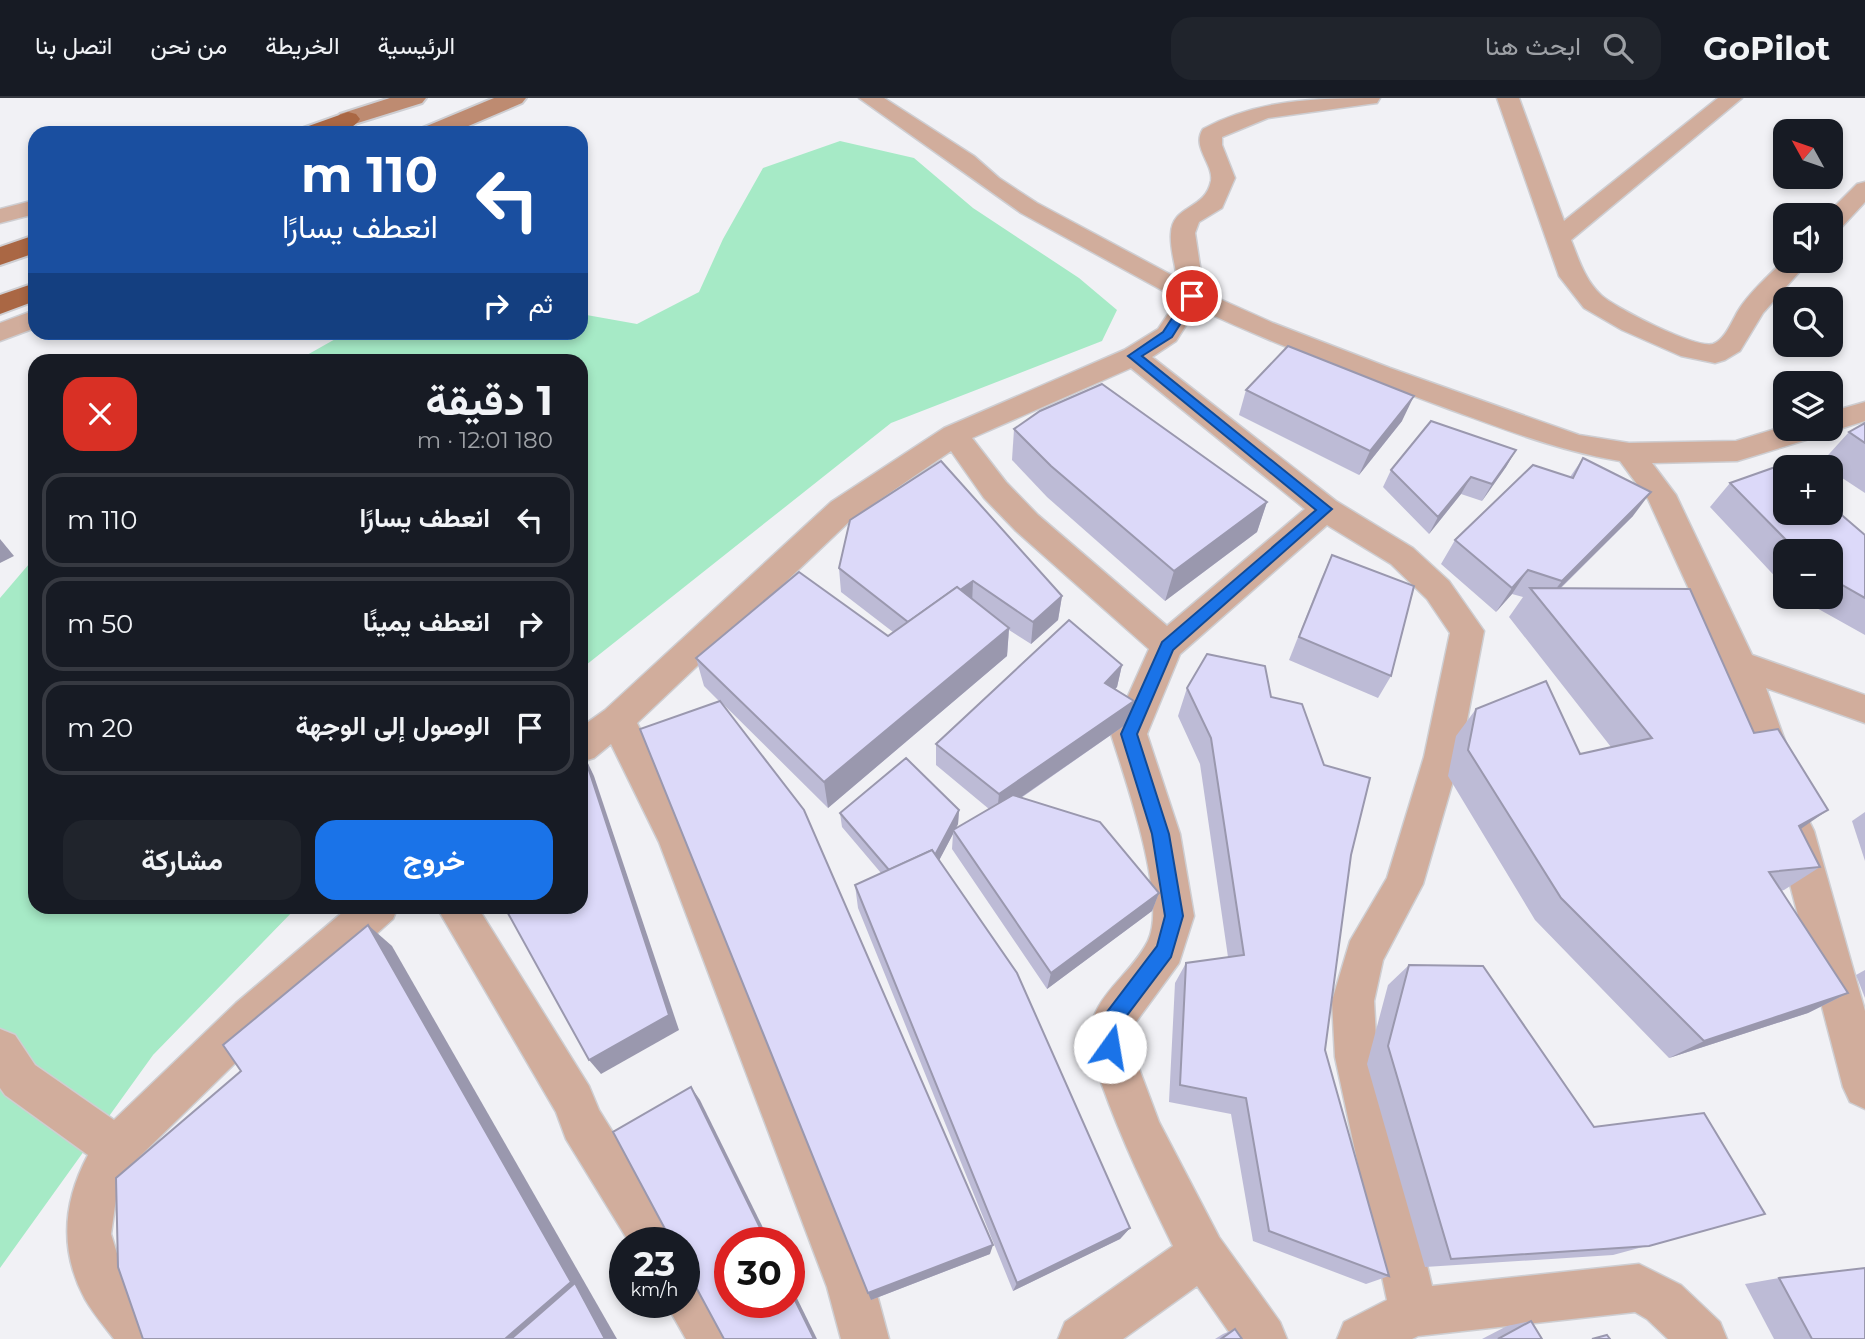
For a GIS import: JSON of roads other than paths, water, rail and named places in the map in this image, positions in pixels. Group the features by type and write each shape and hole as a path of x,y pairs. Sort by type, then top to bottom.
{"highway":[{"path":"330,126 348,119"},
{"path":"0,257 28,246"},
{"path":"0,305 28,294"}],"main road":[{"path":"348,119 414,98"},
{"path":"448,126 514,98"}],"street":[{"path":"870,98 967,161 991,183 1029,208 1192,296 1264,329 1380,374 1575,444 1629,453 1737,451 1773,440"},
{"path":"588,742 617,720 842,510 954,435 1134,356 1167,335 1192,296 1183,233 1188,218 1214,203 1223,178 1211,145 1211,134 1221,127 1265,114 1369,98"},
{"path":"1508,98 1572,276 1593,303 1631,324 1690,350 1715,354 1731,345 1752,309 1786,273"},
{"path":"1558,238 1731,98"},
{"path":"325,126 348,119"},
{"path":"1843,212 1865,189"},
{"path":"0,216 28,209"},
{"path":"0,333 28,321"},
{"path":"1134,356 1325,509 1402,556 1438,590 1467,631 1442,757 1404,884 1364,955 1353,1001 1356,1057 1414,1311"},
{"path":"1843,418 1865,411"},
{"path":"954,435 995,490 1027,523 1167,646"},
{"path":"1737,451 1766,474"},
{"path":"1629,453 1661,495 1740,664 1776,764 1865,1087"},
{"path":"1263,1339 1202,1254 1141,1133 1110,1047 1113,1019 1165,950 1174,916 1161,834 1129,734 1167,646 1325,509"},
{"path":"1740,664 1842,703 1865,709"},
{"path":"617,720 677,839 852,1286 865,1339"},
{"path":"143,1339 102,1282 88,1234 95,1188 116,1147 251,1018 370,914"},
{"path":"460,914 574,1101 582,1123 646,1227"},
{"path":"0,1050 20,1080 116,1147"},
{"path":"1082,1339 1202,1254"},
{"path":"1361,1339 1414,1311 1639,1288 1664,1302 1703,1339"},
{"path":"700,1316 714,1339"}]}
